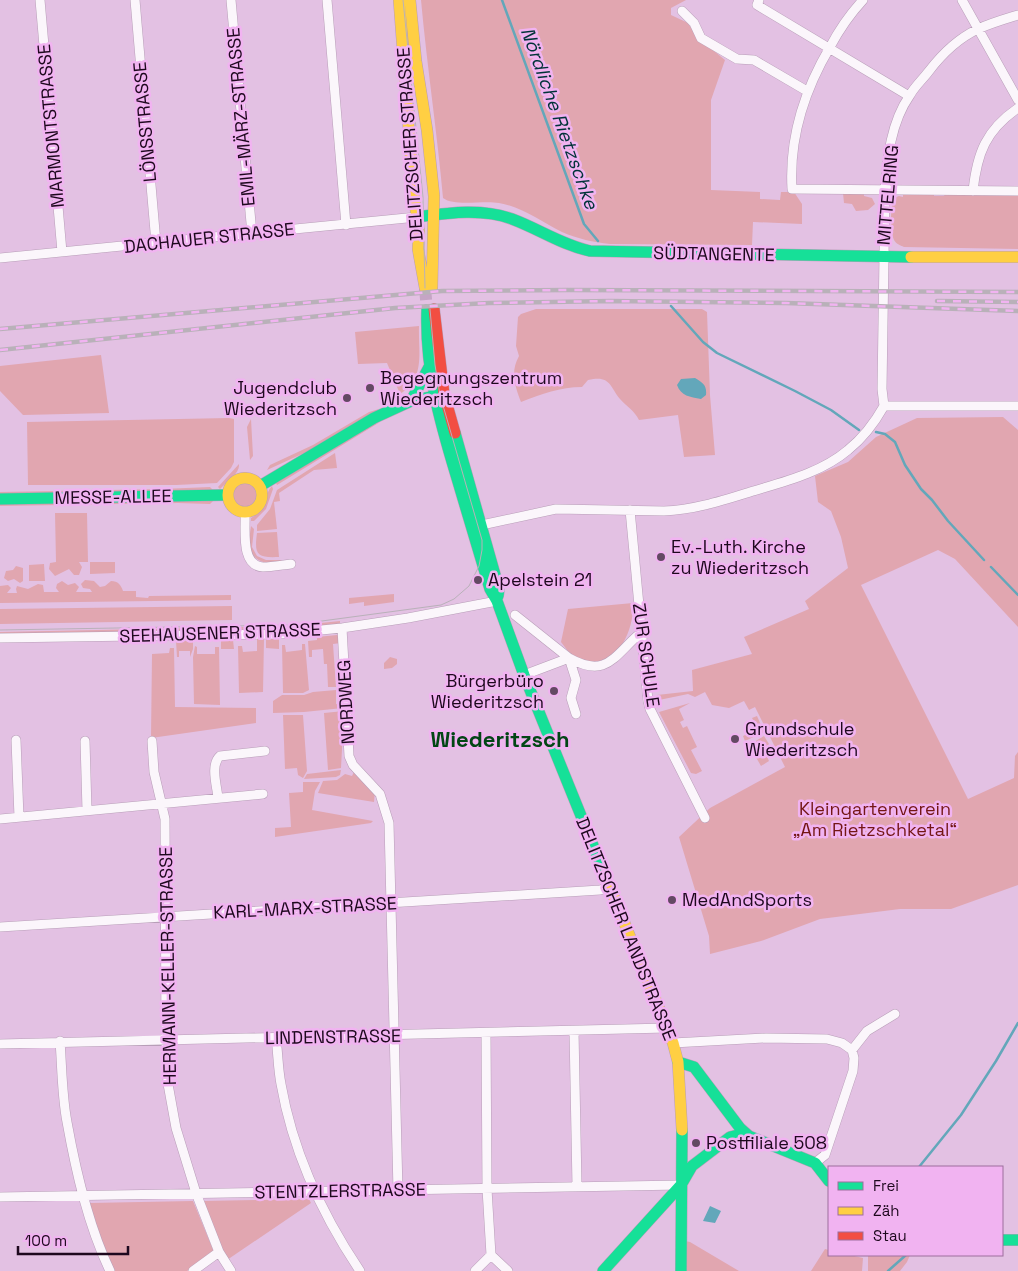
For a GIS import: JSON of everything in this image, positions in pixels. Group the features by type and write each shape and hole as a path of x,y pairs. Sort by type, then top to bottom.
{"street":[{"name":"MARMONTSTRASSE","path":"40,0 62,252"},
{"name":"LÖNSSTRASSE","path":"135,0 156,243"},
{"name":"EMIL-MÄRZ-STRASSE","path":"230,0 252,234"},
{"path":"327,0 346,225"},
{"name":"DELITZSCHER STRASSE","path":"399,0 418,249 428,288 434,196 410,0"},
{"path":"863,0 851,14 829,48 807,92 799,116 792,149 792,189 1018,191"},
{"path":"962,0 1018,100"},
{"path":"758,2 829,48 909,96"},
{"path":"682,11 694,23 701,38 737,59 754,60 807,92"},
{"name":"MITTELRING","path":"884,406 882,389 883,257 886,166 898,118 909,96 938,59 955,44 978,29 1018,15"},
{"path":"973,191 976,167 984,142 998,125 1018,108"},
{"name":"SÜDTANGENTE","path":"417,218 478,213 501,216 567,246 601,252 883,257 1018,257"},
{"name":"DACHAUER STRASSE","path":"0,258 417,218"},
{"name":"DELITZSCHER LANDSTRASSE","path":"439,395 430,309 426,337 429,367 498,589 497,601 524,675 667,1028 678,1062 682,1124 681,1271"},
{"path":"411,402 429,367"},
{"path":"260,486 374,418 411,402 439,395"},
{"path":"477,526 556,509 664,512 703,506 810,473 847,452 858,441 884,406 1018,406"},
{"path":"241,478 253,480 260,486 262,495 260,504 254,510 245,513 232,508 227,495 231,484 241,478"},
{"name":"MESSE-ALLEE","path":"0,499 227,495"},
{"name":"ZUR SCHULE","path":"630,510 648,701 705,818"},
{"path":"245,513 246,553 250,560 257,566 262,567 291,564"},
{"name":"SEEHAUSENER STRASSE","path":"0,638 280,634 342,628 414,617 497,601"},
{"path":"515,615 569,658 580,664 599,665 612,662 637,636 643,634"},
{"name":"NORDWEG","path":"342,628 349,756 353,764 380,794 389,823 398,1191"},
{"path":"524,675 569,658"},
{"path":"569,658 576,680 570,698 576,714"},
{"path":"16,740 19,817"},
{"name":"HERMANN-KELLER-STRASSE","path":"152,741 154,772 165,819 166,1041 168,1084 176,1128 196,1193 219,1252 231,1271"},
{"path":"85,742 88,810"},
{"path":"218,798 214,766 216,760 220,756 265,751"},
{"path":"0,819 264,794"},
{"name":"KARL-MARX-STRASSE","path":"0,927 600,890 610,887"},
{"path":"852,1050 867,1031 894,1014"},
{"name":"LINDENSTRASSE","path":"0,1044 486,1034 667,1028"},
{"path":"574,1031 577,1186"},
{"path":"475,1271 490,1255 487,1189 486,1034"},
{"path":"276,1038 280,1082 290,1126 302,1163 334,1229 360,1271"},
{"path":"672,1043 766,1038 827,1039 842,1043 852,1050 854,1058 853,1071 826,1156 815,1163"},
{"path":"60,1042 67,1121 83,1195 110,1271"},
{"path":"678,1062 694,1067 740,1128 749,1136"},
{"path":"603,1271 681,1185 692,1166 730,1137 738,1135 749,1136 806,1158 815,1163 828,1180"},
{"name":"STENTZLERSTRASSE","path":"0,1196 681,1185"},
{"path":"1003,1240 1018,1240"},
{"path":"192,1271 219,1252"},
{"path":"490,1255 508,1271"}],"green space":[{"path":"421,0 686,0 671,8 671,15 688,23 697,37 725,60 711,100 711,190 760,192 760,199 780,200 781,192 794,192 802,204 802,224 753,222 752,245 610,244 586,240 568,234 524,211 508,205 492,202 462,203 448,201 443,198"},
{"path":"843,193 864,193 864,196 872,198 875,204 868,210 856,211 852,204 844,203"},
{"path":"903,194 934,194 934,196 944,196 945,194 1018,195 1018,249 904,247 895,241 891,225 894,198 903,197"},
{"path":"536,309 702,309 707,312 710,395 715,455 684,457 678,415 639,420 605,380 588,380 582,387 559,390 521,402 515,385 514,373 519,356 516,346 518,317 521,314"},
{"path":"419,326 419,364 417,372 414,380 400,394 387,363 358,364 355,332"},
{"path":"101,355 109,413 23,415 0,391 0,366"},
{"path":"379,409 315,448 267,470 270,465 313,445 369,412"},
{"name":"Kleingartenverein „Am Rietzschketal“","path":"1003,417 1018,430 1018,627 955,559 938,550 861,585 968,799 1014,778 1015,756 1018,752 1018,885 951,909 900,909 820,919 761,941 710,954 709,936 679,837 710,808 785,767 755,707 749,710 744,701 729,708 712,705 705,692 695,697 688,694 659,700 657,695 693,691 692,670 752,654 744,637 809,609 805,601 848,568 841,537 831,511 818,502 815,476 848,462 876,437 917,418"},
{"path":"234,419 234,462 217,483 176,485 28,485 27,422"},
{"path":"251,419 253,456 250,460 247,427"},
{"path":"380,422 277,485 276,483 363,429"},
{"path":"335,453 337,468 314,470 279,493 280,501 274,502 277,529 257,531 257,525 270,509 277,490"},
{"path":"239,464 236,474 220,489 218,487"},
{"path":"245,483 253,487 257,495 253,503 245,507 237,503 233,495 237,487"},
{"path":"272,486 273,489 266,509 254,521 251,521 251,518 263,506"},
{"path":"210,487 213,490 0,495 0,492"},
{"path":"213,501 210,504 0,506 0,503"},
{"path":"55,513 87,513 88,562 79,562 82,567 79,575 74,575 69,569 55,576 49,569 50,563 56,562"},
{"path":"251,526 254,529 252,547 257,556 266,560 283,560 268,563 254,557 250,544"},
{"path":"277,532 279,557 266,557 259,554 256,546 257,533"},
{"path":"90,562 115,562 115,573 90,574"},
{"path":"44,564 45,581 29,581 29,565"},
{"path":"16,566 23,568 23,581 20,583 14,579 8,581 4,578 6,571 13,570"},
{"path":"85,580 94,581 100,587 105,586 111,581 116,582 123,591 136,591 136,597 231,595 231,600 0,603 0,586 8,585 11,588 7,593 17,593 17,586 28,589 38,584 43,585 44,592 59,592 56,588 57,584 62,581 68,585 75,583 79,587 76,592 92,592 90,589 83,588 81,584"},
{"path":"394,594 394,602 364,606 364,602 349,604 349,598"},
{"path":"633,603 631,623 624,642 611,656 593,662 583,661 574,657 561,642 568,609"},
{"path":"232,606 232,620 0,624 0,609"},
{"path":"340,621 340,624 303,630 0,635 0,632 292,626"},
{"path":"337,635 340,637 341,643 333,644 336,687 328,687 327,664 324,664 323,649 312,650 312,657 309,657 308,641 317,640 317,637"},
{"path":"257,639 264,639 263,692 239,693 238,646 242,646 243,652 257,651"},
{"path":"266,639 279,639 279,649 266,648"},
{"path":"221,640 233,640 234,649 221,649"},
{"path":"176,641 193,641 190,657 190,651 179,651 179,657 177,657"},
{"path":"302,644 305,644 309,690 303,693 283,693 282,645 285,645 286,652 302,650"},
{"path":"195,646 197,647 197,654 215,654 215,647 219,647 220,705 194,704 193,657"},
{"path":"170,648 174,648 175,707 256,708 256,723 151,738 152,654 169,653"},
{"path":"390,657 397,659 397,664 392,668 384,669 384,663"},
{"path":"336,690 336,704 343,705 343,708 273,713 273,701 282,695 304,695 313,692"},
{"path":"690,703 679,709 684,720 680,722 683,728 687,726 697,747 691,750 702,771 696,774 691,773 659,712"},
{"path":"344,711 341,768 328,770 324,713"},
{"path":"283,715 303,715 307,771 303,778 298,775 297,768 285,769"},
{"path":"757,716 764,732 745,741 743,736 758,729 752,718"},
{"path":"764,736 769,744 764,750 769,761 761,766 749,745"},
{"path":"341,770 340,775 336,777 304,779 307,774"},
{"path":"354,772 375,791 374,802 318,793 323,781 337,780 345,774 352,776"},
{"path":"303,782 320,782 315,791 312,810 373,821 371,823 275,837 275,828 291,827 289,793 303,792"},
{"path":"309,1199 311,1203 227,1260 202,1201"},
{"path":"193,1201 214,1252 187,1271 112,1271 106,1258 89,1203"},
{"path":"685,1241 690,1242 739,1271 685,1271"},
{"path":"825,1249 828,1250 828,1256 854,1256 863,1258 862,1271 811,1271"},
{"path":"868,1256 910,1256 900,1271 868,1271"}],"water":[{"path":"695,378 706,389 706,395 701,399 683,394 677,385 681,379"},
{"path":"710,1206 721,1211 715,1223 703,1221"}],"waterway":[{"name":"Nördliche Rietzschke","path":"502,0 584,224 598,241"},
{"name":"Nördliche Rietzschke","path":"671,306 703,342 717,353 831,410 859,430"},
{"name":"Nördliche Rietzschke","path":"876,432 885,434 895,442 905,465 921,489 984,560"},
{"name":"Nördliche Rietzschke","path":"991,567 1018,595"},
{"name":"Nördliche Rietzschke","path":"920,1166 961,1115 1018,1023"},
{"name":"Nördliche Rietzschke","path":"888,1271 905,1256"}],"tunnel":[{"path":"425,288 427,310"}],"tram line":[{"path":"403,0 423,197 425,288"},
{"path":"0,630 292,625 441,605 454,599 469,586 479,566 482,540 440,395 435,365 430,309"}],"railway":[{"path":"0,329 442,291 1018,292"},
{"path":"0,350 395,308 489,303 610,301 786,303 1018,311"},
{"path":"937,301 1018,302"}],"traffic: fast":[{"path":"417,217 465,212 489,213 512,219 560,241 590,251 911,257"},
{"path":"427,310 428,353 434,394 490,589 497,601 524,675 605,875"},
{"path":"411,401 429,367"},
{"path":"260,486 374,418 411,401 441,395"},
{"path":"455,433 499,589 498,596"},
{"path":"0,499 227,495"},
{"path":"678,1062 694,1067 740,1128 749,1136 815,1163 828,1180"},
{"path":"681,1271 682,1130"},
{"path":"603,1271 681,1185 692,1166 730,1137 738,1135 749,1136"},
{"path":"1003,1240 1018,1240"}],"traffic: slow":[{"path":"399,0 414,198 419,231 418,249 425,288"},
{"path":"410,0 434,196 432,288"},
{"path":"911,257 1018,257"},
{"path":"245,478 252,479 257,483 261,488 262,495 261,502 257,507 252,511 245,512 238,511 233,507 229,502 228,495 229,488 233,483 238,479 245,478"},
{"path":"605,875 673,1043 678,1062 682,1130"}],"traffic: jam":[{"path":"434,309 444,394 455,433"}],"place":[{"name":"Begegnungszentrum Wiederitzsch","path":"370,388"},
{"name":"Jugendclub Wiederitzsch","path":"347,398"},
{"name":"Ev.-Luth. Kirche zu Wiederitzsch","path":"661,557"},
{"name":"Apelstein 21","path":"478,580"},
{"name":"Bürgerbüro Wiederitzsch","path":"554,691"},
{"name":"Grundschule Wiederitzsch","path":"735,739"},
{"name":"MedAndSports","path":"672,900"},
{"name":"Postfiliale 508","path":"696,1143"}],"district":[{"name":"Wiederitzsch","path":"500,739"}]}
